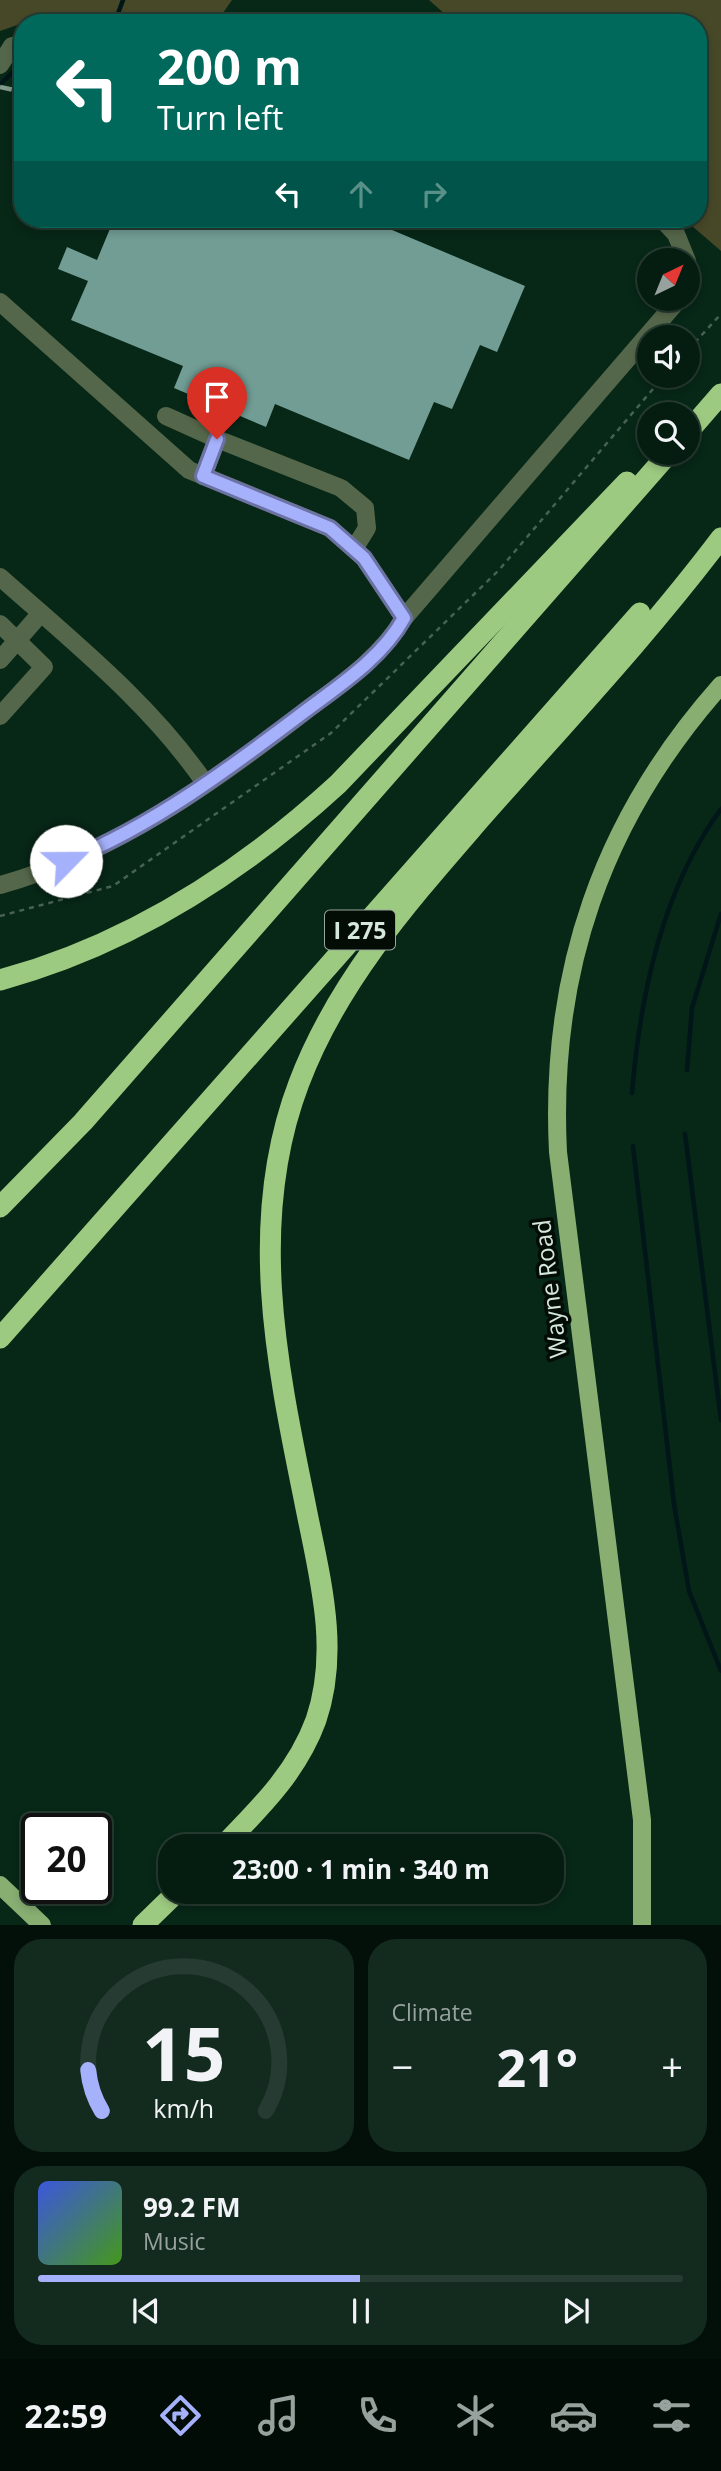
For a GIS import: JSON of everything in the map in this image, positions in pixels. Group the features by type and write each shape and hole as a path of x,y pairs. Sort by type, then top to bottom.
{"highway":[{"path":"700,412 721,392"},
{"path":"700,417 721,392"},
{"path":"0,980 37,970 120,935 186,901 292,826 338,784 593,514 644,465"},
{"path":"0,1207 83,1122 658,465"},
{"name":"I 275","path":"0,1338 721,522"},
{"path":"234,1834 290,1773 317,1718 328,1668 327,1625 285,1407 269,1270 270,1213 279,1156 298,1085 328,1019 366,957 416,893 721,538"},
{"path":"143,1925 165,1904"}],"main road":[{"name":"Wayne Road","path":"642,1925 642,1820 558,1152 558,1061 571,968 590,902 612,848 650,777 691,720 721,685"},
{"path":"0,1885 41,1925"}],"lane":[{"path":"0,65 14,46"},
{"path":"671,228 682,248"},
{"path":"0,302 189,470 330,528 364,558 404,618"},
{"path":"0,886 91,851 158,816 357,672 396,631 404,618 668,312"},
{"path":"166,416 341,488 365,508 367,528 354,550"},
{"path":"203,476 217,439"},
{"path":"0,577 176,740 205,783"},
{"path":"0,660 41,613"},
{"path":"0,624 44,667 0,716"}],"path":[{"path":"700,337 721,314"}],"green space":[{"path":"0,0 232,0 222,14 14,14 14,26 0,31"},
{"path":"429,0 721,0 721,251 694,228 707,228 707,14 445,14"}],"building":[{"path":"110,228 387,228 525,286 497,352 480,345 452,409 434,402 409,460 275,404 266,427 174,388 183,366 71,320 88,281 58,269 67,247 97,260"}],"waterway":[{"path":"118,14 123,0"},
{"path":"0,85 14,70"},
{"path":"632,1093 641,1019 657,945 683,873 721,809"},
{"path":"687,1070 692,1008 721,914"},
{"path":"685,1134 721,1420"},
{"path":"633,1146 674,1504 689,1591 721,1671"}],"railway":[{"path":"0,87 14,90"}],"route":[{"path":"66,861 158,816 282,729 357,672 396,631 404,618 364,558 330,528 203,476 217,439"}]}
